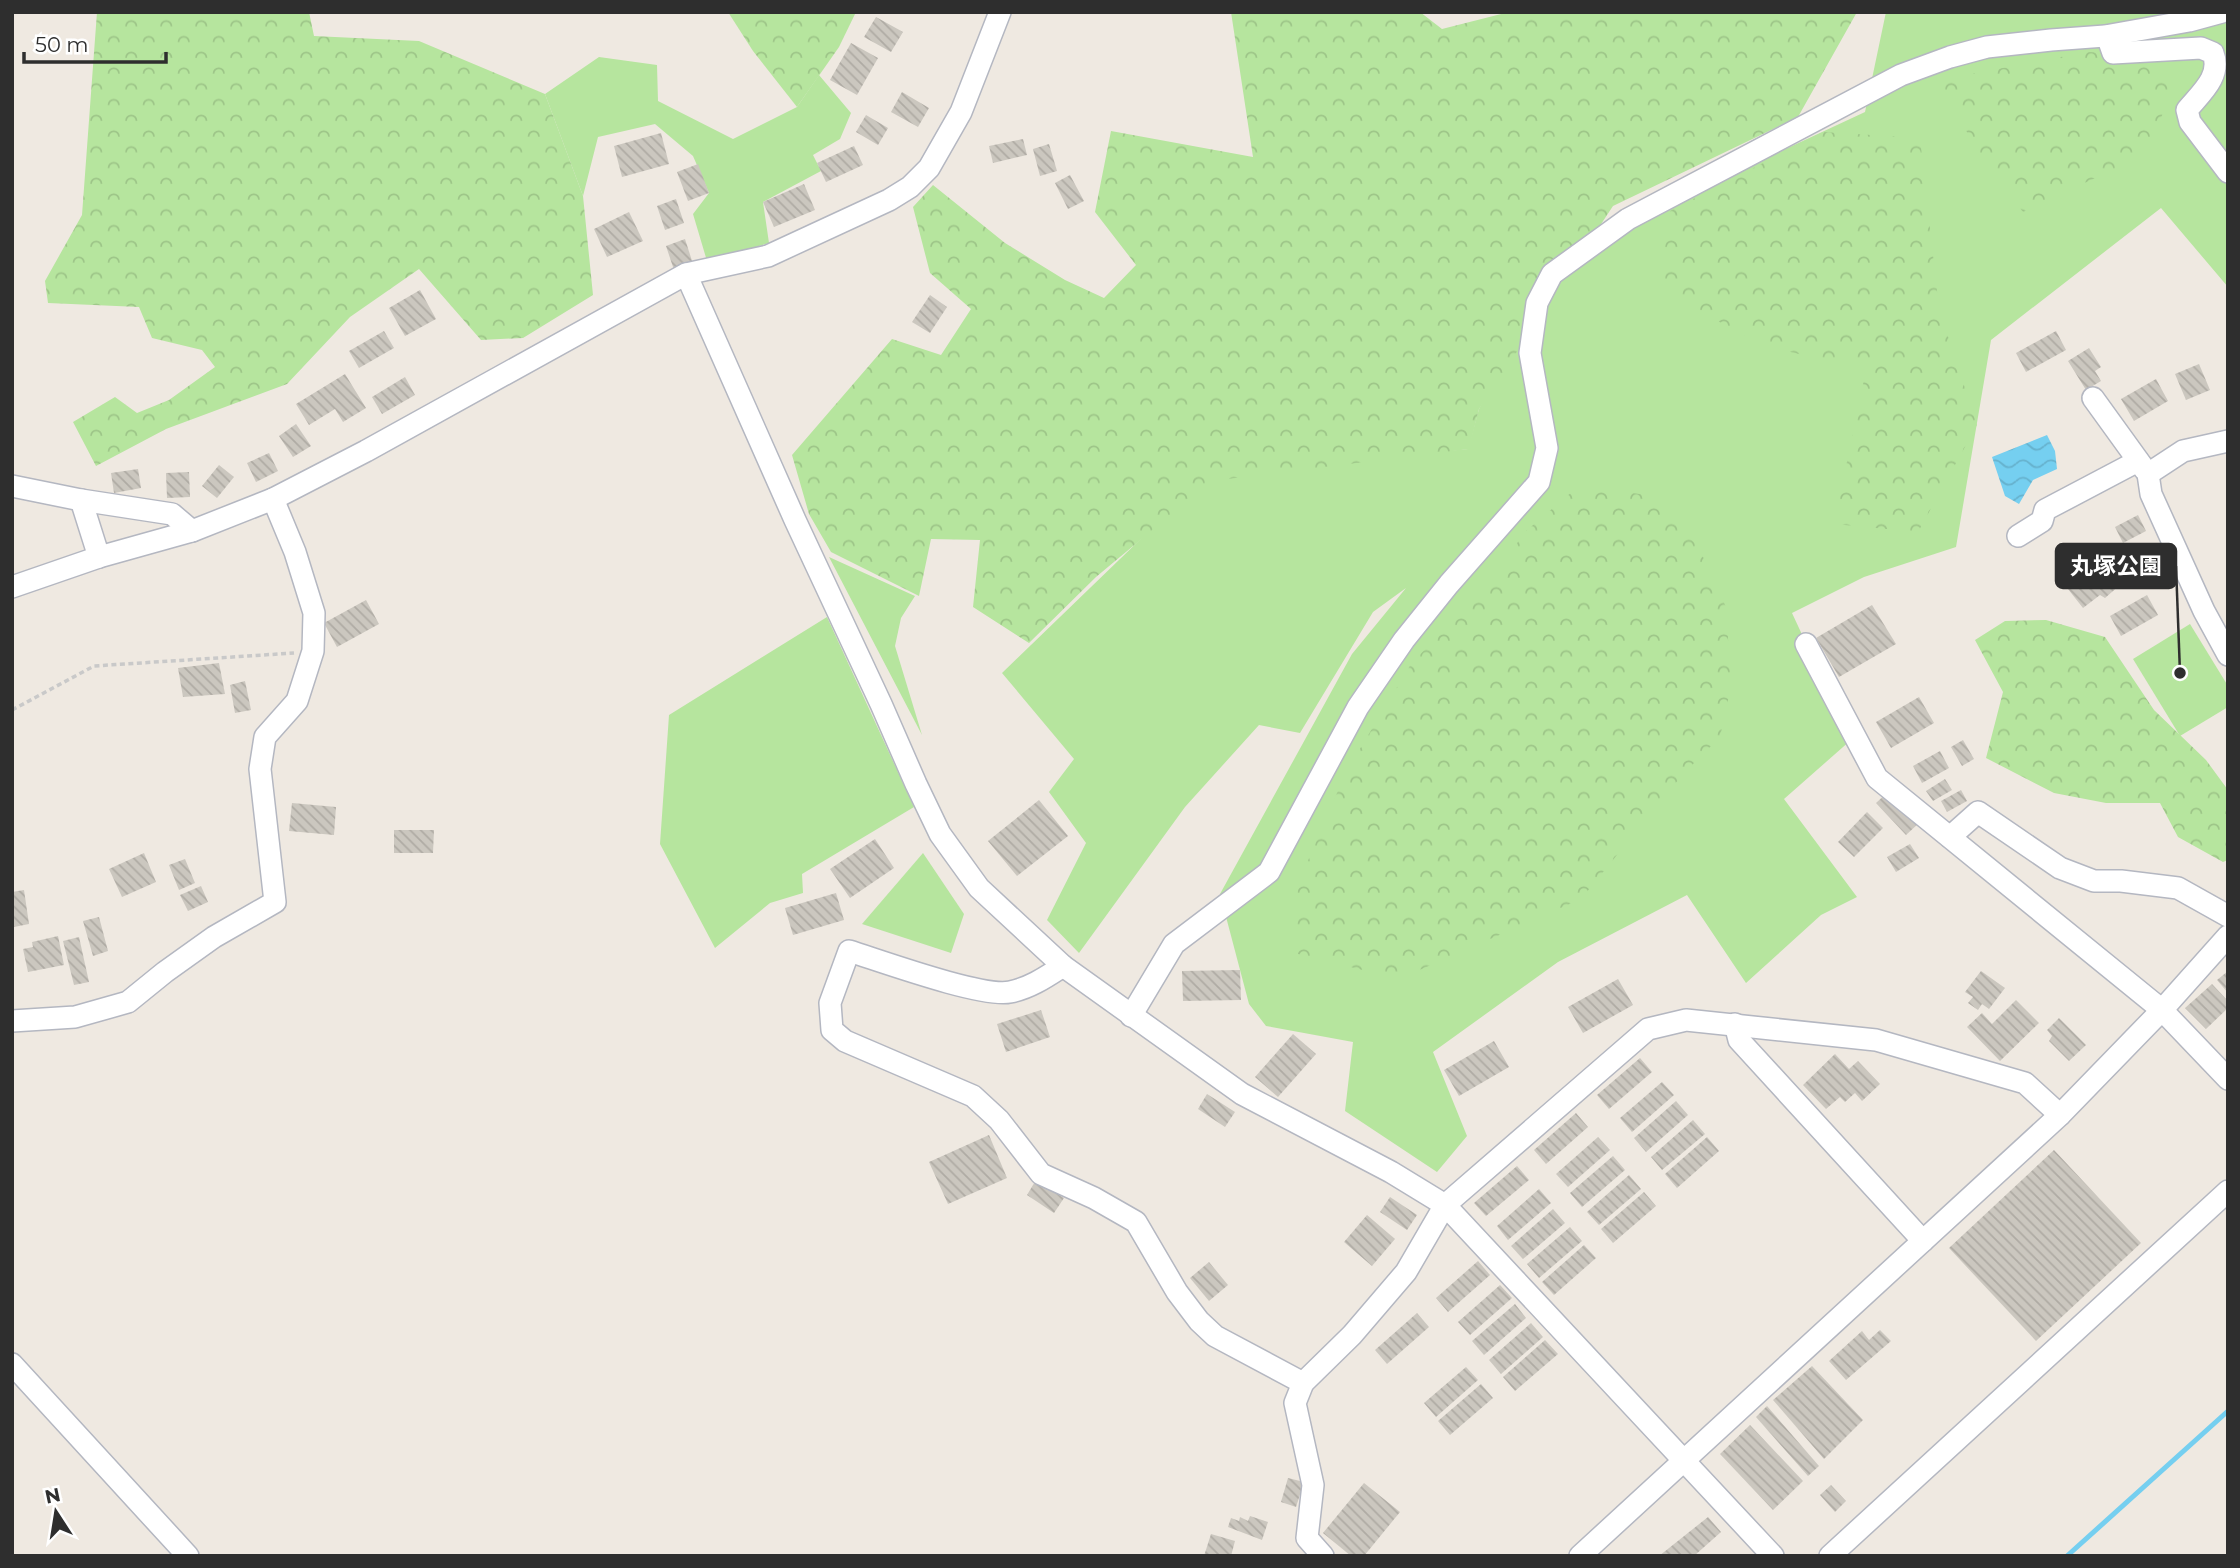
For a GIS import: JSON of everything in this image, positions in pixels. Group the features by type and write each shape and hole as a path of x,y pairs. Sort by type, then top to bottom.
{"street":[{"path":"12,587 99,557 192,531 273,499 366,451 686,274 768,256 889,200 910,187 929,169 961,111 1000,12"},
{"path":"1131,1016 1174,944 1269,872 1358,707 1404,640 1449,584 1539,482 1547,448 1530,353 1537,303 1552,274 1628,219 1901,75 1987,47 2107,36 2222,12"},
{"path":"2107,36 2113,53 2201,48 2213,53 2217,62 2215,75 2187,110 2190,122 2228,172"},
{"path":"686,274 795,520 940,834 979,888 1063,966 1242,1094 1391,1172 1445,1205 1773,1556"},
{"path":"2093,398 2143,467 2151,494 2204,611 2228,655"},
{"path":"2018,536 2042,521 2045,510 2183,451 2228,441"},
{"path":"12,486 172,514 192,531"},
{"path":"12,1021 75,1017 128,1002 214,937 275,902 260,769 265,737 297,701 313,651 314,613 295,552 273,499"},
{"path":"81,500 99,557"},
{"path":"1807,645 1877,778 2162,1010 2228,1079"},
{"path":"1950,837 1978,812 2060,868 2094,881 2121,881 2178,888 2228,916"},
{"path":"1580,1556 2060,1115 2162,1010 2228,936"},
{"path":"1063,966 1030,987 1007,993 978,989 849,951 830,1003 832,1030 845,1041 972,1096 999,1120 1041,1174 1094,1198 1136,1222 1177,1292 1199,1321 1215,1336 1303,1383"},
{"path":"1323,1556 1307,1538 1312,1485 1295,1403 1303,1383 1352,1335 1405,1272 1445,1205 1648,1029 1686,1020 1877,1040 2025,1083 2060,1115"},
{"path":"1735,1024 1739,1040 1923,1241"},
{"path":"1830,1556 2228,1191"},
{"path":"12,1364 188,1556"}],"path":[{"path":"12,710 94,666 313,651"}],"green space":[{"path":"97,12 309,12 314,36 419,41 545,94 583,196 593,295 523,338 481,340 419,269 350,317 287,384 166,429 96,466 73,422 115,397 137,413 169,400 215,367 202,350 152,338 139,307 48,303 45,281 82,215"},
{"path":"728,12 856,12 839,47 797,107 753,51"},
{"path":"1231,12 1420,12 1442,29 1509,12 1857,12 1798,117 1613,206 1479,409 1469,449 1211,481 1096,577 1029,643 973,607 980,540 931,539 919,596 831,552 809,514 792,455 892,339 941,355 971,309 930,273 913,207 933,185 1005,243 1065,280 1104,298 1136,265 1095,212 1111,131 1253,157"},
{"path":"1886,12 2228,12 2228,287 2161,208 1991,340 1956,547 1864,577 1792,613 1851,740 1784,799 1857,897 1821,915 1746,983 1687,895 1558,962 1433,1052 1467,1136 1437,1172 1345,1111 1353,1042 1266,1026 1249,1004 1220,894 1352,654 1406,588 1373,612 1300,733 1259,725 1185,807 1079,953 1047,920 1086,843 1049,792 1074,759 1002,673 1209,473 1468,449 1479,409 1552,258 1865,112"},
{"path":"2087,52 2138,54 2180,79 2142,156 2023,212 1981,159 1940,80"},
{"path":"599,57 657,65 658,101 733,139 797,107 819,75 851,113 840,139 813,155 821,171 763,202 769,243 707,261 693,214 709,193 693,156 655,124 598,137 583,196 545,94"},
{"path":"1823,132 1920,138 1939,309 1977,425 1918,532 1834,524 1866,370 1765,346 1659,290 1670,211"},
{"path":"1580,485 1646,495 1698,546 1726,607 1731,686 1720,737 1684,773 1581,899 1399,979 1294,953 1298,884 1346,772 1411,664 1485,587 1526,531"},
{"path":"829,557 915,596 901,618 895,646 922,735"},
{"path":"827,617 914,807 802,874 803,893 770,903 715,948 660,844 669,715"},
{"path":"2046,620 2105,637 2154,710 2206,760 2228,790 2228,860 2223,862 2178,837 2160,803 2106,803 2054,793 1986,758 2003,692 1975,640 2005,621"},
{"path":"2190,624 2228,686 2228,707 2180,736 2133,659"},
{"path":"923,853 964,914 951,953 862,924"}],"water":[{"path":"2047,435 2055,451 2057,469 2033,480 2019,504 2005,496 1992,457"}],"building":[{"path":"876,17 903,32 891,52 864,37"},
{"path":"851,43 878,58 857,95 830,80"},
{"path":"902,92 929,108 918,127 891,112"},
{"path":"866,115 888,128 878,145 856,132"},
{"path":"661,133 669,164 622,177 614,146"},
{"path":"1023,139 1027,155 993,163 989,146"},
{"path":"1049,144 1057,171 1040,176 1033,149"},
{"path":"854,146 863,165 826,182 817,163"},
{"path":"698,164 709,193 688,201 677,172"},
{"path":"1070,175 1084,201 1068,209 1055,183"},
{"path":"804,184 815,210 774,227 763,202"},
{"path":"676,199 684,223 665,230 657,206"},
{"path":"629,212 643,241 607,257 594,229"},
{"path":"685,239 693,264 674,270 666,246"},
{"path":"420,290 436,319 405,336 389,308"},
{"path":"930,295 947,307 930,333 912,322"},
{"path":"384,331 394,348 359,368 349,351"},
{"path":"2056,331 2066,350 2026,372 2016,353"},
{"path":"2089,348 2101,367 2095,371 2101,381 2086,390 2068,361"},
{"path":"2199,364 2210,390 2186,400 2175,374"},
{"path":"345,374 366,408 343,422 335,409 309,425 296,404"},
{"path":"405,377 415,395 382,414 372,397"},
{"path":"2156,379 2168,401 2134,421 2121,399"},
{"path":"296,424 311,446 293,457 279,436"},
{"path":"269,453 278,471 256,482 247,463"},
{"path":"219,465 234,477 217,498 202,486"},
{"path":"138,469 141,488 114,493 111,473"},
{"path":"189,472 190,497 167,498 166,473"},
{"path":"2138,515 2146,531 2123,543 2115,527"},
{"path":"2097,557 2120,585 2105,598 2100,595 2083,608 2064,584"},
{"path":"2147,595 2158,615 2121,636 2110,616"},
{"path":"366,600 379,624 337,647 324,623"},
{"path":"1872,605 1896,644 1839,677 1816,638"},
{"path":"219,663 225,694 183,697 178,668"},
{"path":"245,681 251,710 235,713 230,685"},
{"path":"1919,697 1934,723 1891,748 1876,722"},
{"path":"1963,740 1974,759 1962,766 1951,747"},
{"path":"1940,751 1949,768 1922,783 1913,766"},
{"path":"1945,779 1952,790 1933,801 1926,791"},
{"path":"1961,790 1967,801 1947,812 1941,801"},
{"path":"1889,791 1919,823 1906,835 1876,803"},
{"path":"1039,800 1068,836 1017,876 988,841"},
{"path":"292,803 336,807 334,835 289,831"},
{"path":"1867,812 1883,828 1854,857 1838,842"},
{"path":"394,830 434,830 433,853 394,853"},
{"path":"875,839 894,868 850,898 830,869"},
{"path":"1910,844 1919,858 1896,872 1887,857"},
{"path":"144,853 156,882 122,897 109,869"},
{"path":"185,859 195,883 179,890 169,865"},
{"path":"201,886 208,902 188,911 180,895"},
{"path":"24,890 29,924 14,927 12,892"},
{"path":"836,893 844,920 793,935 785,908"},
{"path":"99,917 108,951 93,956 83,921"},
{"path":"58,936 64,965 28,972 23,949 33,947 32,942"},
{"path":"79,937 89,982 74,985 63,941"},
{"path":"1240,970 1241,1000 1183,1001 1182,971"},
{"path":"1981,971 2005,988 1989,1009 1982,1004 1978,1010 1968,1003 1973,997 1965,992"},
{"path":"2228,971 2228,993 2217,980"},
{"path":"1618,979 1633,1005 1583,1033 1568,1007"},
{"path":"2212,984 2228,1001 2228,1008 2206,1029 2185,1008"},
{"path":"2016,1000 2039,1023 2000,1061 1967,1027 1982,1013 1992,1024"},
{"path":"1041,1010 1050,1037 1006,1052 997,1024"},
{"path":"2059,1018 2086,1045 2069,1061 2049,1041 2052,1036 2047,1030"},
{"path":"1293,1034 1316,1054 1278,1097 1255,1077"},
{"path":"1494,1041 1509,1067 1459,1096 1444,1070"},
{"path":"1835,1054 1849,1069 1858,1061 1880,1084 1862,1101 1855,1093 1845,1102 1840,1097 1826,1109 1803,1085"},
{"path":"1640,1058 1652,1072 1609,1109 1597,1095"},
{"path":"1662,1082 1674,1095 1632,1132 1620,1118"},
{"path":"1207,1094 1235,1112 1225,1127 1198,1109"},
{"path":"1676,1101 1688,1115 1646,1152 1634,1138"},
{"path":"1576,1113 1588,1127 1546,1164 1534,1150"},
{"path":"1693,1120 1705,1134 1662,1170 1651,1157"},
{"path":"989,1135 1007,1178 948,1204 929,1162"},
{"path":"1598,1137 1610,1150 1568,1187 1556,1174"},
{"path":"1707,1137 1719,1151 1677,1188 1665,1174"},
{"path":"2054,1150 2141,1243 2036,1341 1949,1248"},
{"path":"1613,1156 1625,1170 1582,1207 1570,1193"},
{"path":"1517,1166 1529,1180 1486,1216 1474,1203"},
{"path":"1629,1175 1641,1189 1599,1225 1587,1212"},
{"path":"1036,1180 1064,1198 1054,1213 1027,1195"},
{"path":"1539,1189 1551,1203 1508,1240 1497,1226"},
{"path":"1644,1192 1656,1206 1613,1243 1601,1229"},
{"path":"1390,1197 1417,1215 1407,1230 1380,1212"},
{"path":"1553,1209 1565,1223 1523,1259 1511,1246"},
{"path":"1367,1215 1395,1239 1372,1266 1344,1242"},
{"path":"1570,1227 1582,1241 1539,1278 1527,1264"},
{"path":"1584,1245 1596,1258 1554,1295 1542,1282"},
{"path":"1478,1261 1490,1275 1448,1312 1436,1298"},
{"path":"1209,1262 1228,1285 1209,1301 1190,1278"},
{"path":"1500,1285 1512,1298 1470,1335 1458,1322"},
{"path":"1515,1304 1526,1318 1484,1355 1472,1341"},
{"path":"1417,1313 1429,1327 1387,1364 1375,1350"},
{"path":"1531,1323 1543,1337 1501,1374 1489,1360"},
{"path":"1880,1330 1891,1341 1846,1380 1829,1361 1862,1331 1869,1340"},
{"path":"1545,1340 1558,1354 1515,1391 1503,1377"},
{"path":"1812,1366 1863,1420 1824,1459 1773,1400"},
{"path":"1466,1367 1478,1380 1436,1417 1424,1403"},
{"path":"1481,1384 1493,1398 1450,1435 1438,1421"},
{"path":"1767,1406 1819,1466 1808,1476 1756,1417"},
{"path":"1750,1425 1803,1481 1773,1510 1720,1454"},
{"path":"1288,1478 1304,1482 1296,1507 1281,1502"},
{"path":"1364,1483 1400,1512 1364,1556 1351,1556 1323,1533"},
{"path":"1831,1485 1846,1501 1835,1512 1820,1495"},
{"path":"1250,1516 1268,1522 1262,1540 1228,1527 1231,1518 1239,1521 1240,1517 1248,1521"},
{"path":"1708,1517 1721,1532 1694,1556 1659,1556"},
{"path":"1211,1534 1235,1541 1231,1556 1204,1556"}],"waterway":[{"path":"2067,1556 2228,1411"}],"place":[{"name":"丸塚公園","path":"2180,673"}]}
